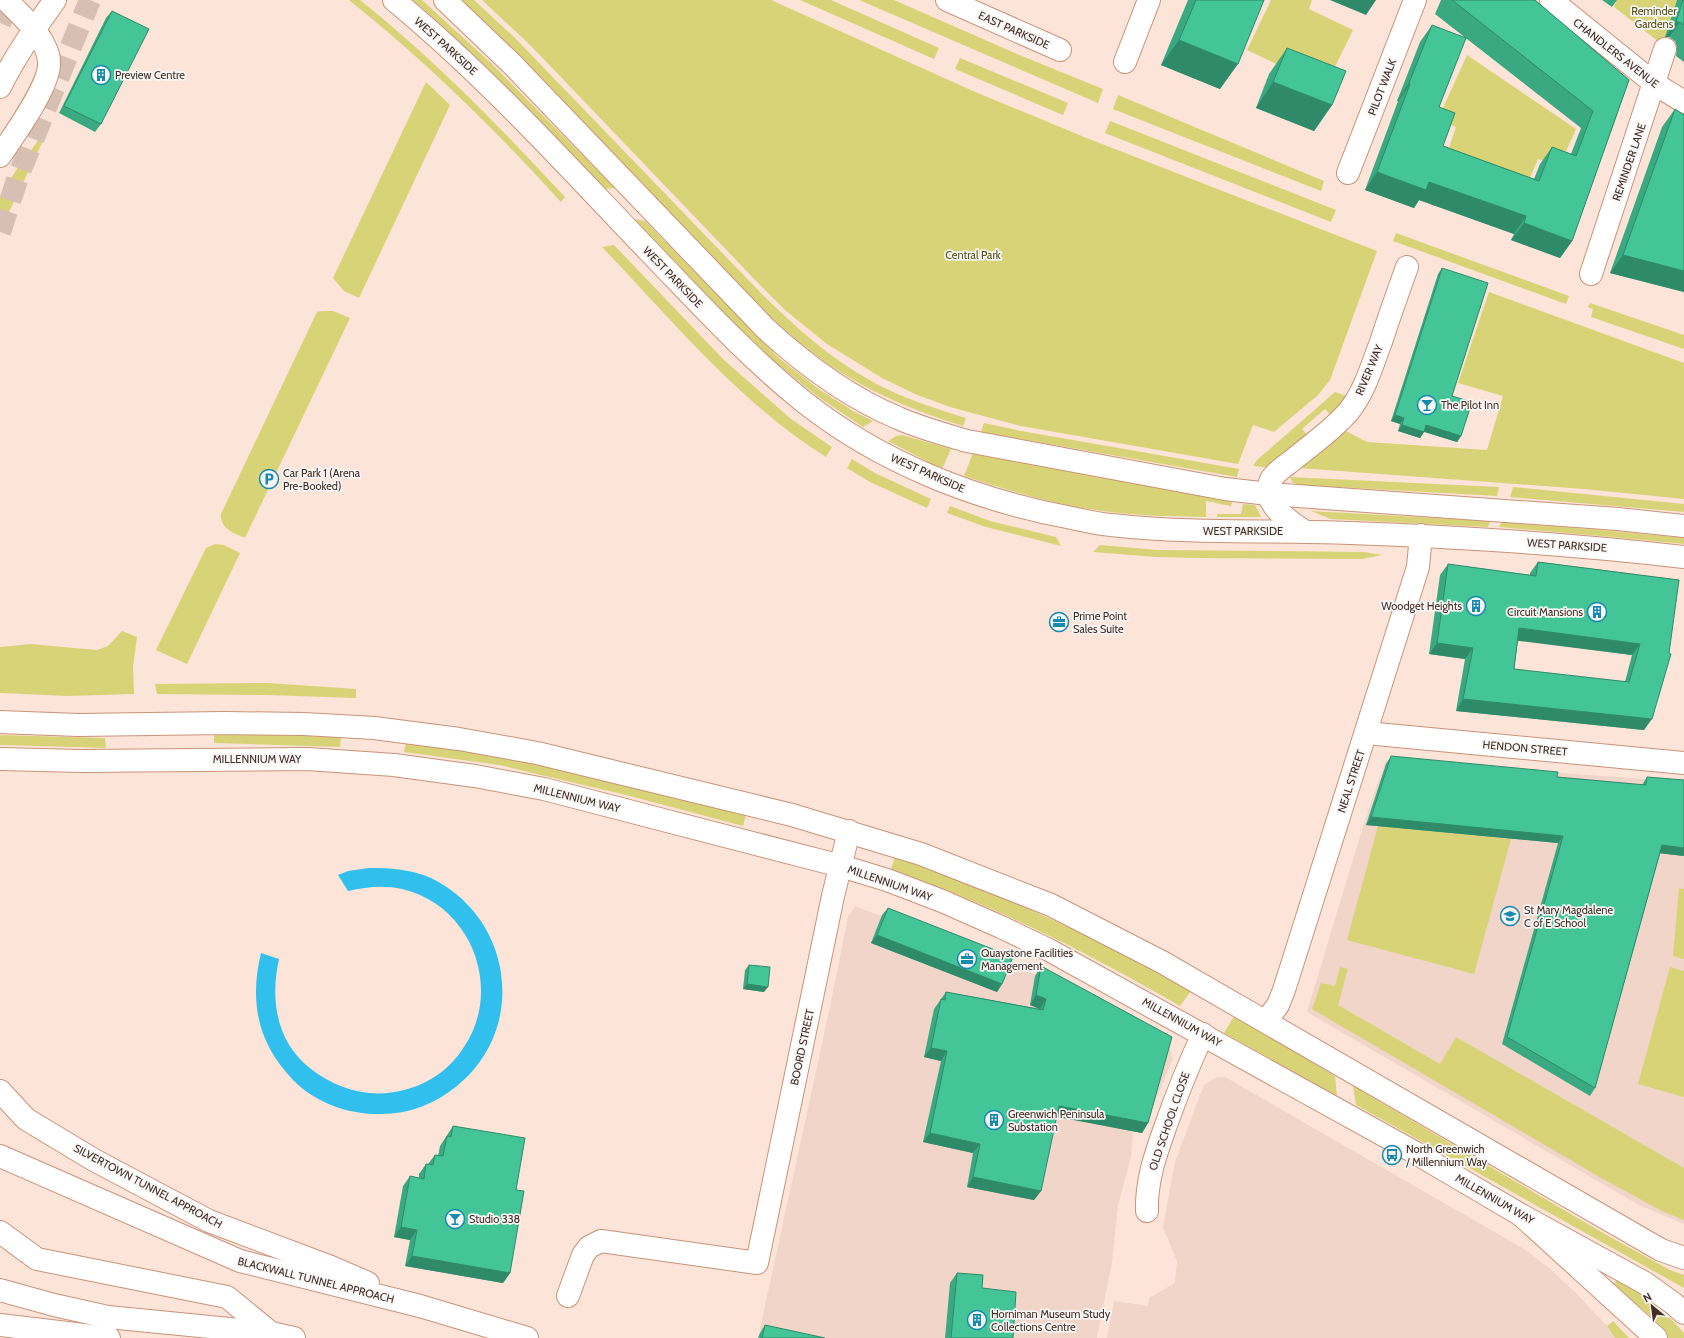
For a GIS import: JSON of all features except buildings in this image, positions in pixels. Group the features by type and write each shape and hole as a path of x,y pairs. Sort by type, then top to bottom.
{"main road":[{"path":"0,156 38,96 45,80 49,62 45,47 33,30 6,0"},
{"path":"0,87 33,30 55,0"},
{"name":"WEST PARKSIDE","path":"394,0 438,38 528,123 599,200 723,329 754,359 804,402 834,424 907,465 949,485 1027,509 1108,525 1170,530 1304,531 1421,535 1605,548 1684,557"},
{"path":"444,0 513,65 765,328 792,352 838,387 897,418 928,430 967,442 1218,488 1307,498 1539,512 1684,526"},
{"name":"EAST PARKSIDE","path":"947,0 1060,50"},
{"path":"1125,62 1149,0"},
{"name":"PILOT WALK","path":"1348,173 1415,0"},
{"name":"CHANDLERS AVENUE","path":"1550,0 1655,84 1684,102"},
{"name":"REMINDER LANE","path":"1590,274 1655,84 1665,49"},
{"name":"RIVER WAY","path":"1269,494 1270,481 1281,469 1334,426 1349,410 1361,393 1369,375 1407,266"},
{"path":"1269,494 1277,510 1290,522 1304,531"},
{"name":"NEAL STREET","path":"1266,1021 1278,1005 1284,990 1366,733 1418,567 1421,535"},
{"path":"0,722 78,725 224,723 304,724 374,728 459,739 537,753 792,815 849,831 921,854 1051,905 1162,962 1661,1250 1684,1258"},
{"path":"370,763 374,728"},
{"name":"HENDON STREET","path":"1366,733 1684,763"},
{"name":"MILLENNIUM WAY","path":"0,759 307,759 394,765 475,776 544,789 841,866 887,880 942,901 1049,950 1203,1034 1414,1152 1521,1215 1645,1283 1684,1313"},
{"name":"BOORD STREET","path":"568,1296 582,1255 589,1246 601,1241 757,1263 849,831"},
{"name":"OLD SCHOOL CLOSE","path":"1148,1211 1149,1182 1154,1159 1181,1082 1203,1034"},
{"name":"SILVERTOWN TUNNEL APPROACH","path":"0,1091 26,1119 94,1160 209,1221 348,1274 420,1306"},
{"name":"BLACKWALL TUNNEL APPROACH","path":"0,1156 240,1261 420,1306 527,1338"},
{"path":"1521,1215 1656,1338"},
{"path":"0,1232 37,1259 227,1297 271,1333"},
{"path":"0,1290 54,1305 108,1317 271,1333 294,1338"},
{"path":"0,1325 109,1338"}],"shaded area":[{"name":"St Mary Magdalene C of E School","path":"1386,760 1684,782 1684,1224 1639,1205 1307,1012 1365,820"},
{"path":"855,906 1075,989 1166,1038 1173,1058 1142,1133 1133,1131 1131,1157 1118,1205 1112,1262 1097,1338 758,1338 848,917"},
{"path":"1217,1077 1225,1077 1524,1249 1549,1268 1575,1292 1607,1326 1615,1338 1107,1338 1114,1301 1148,1306 1149,1298 1175,1283 1177,1261 1163,1227 1175,1162 1204,1085"}],"green space":[{"path":"349,0 360,0 441,70 516,145 565,197 561,202 511,148 459,96 405,47"},
{"path":"413,0 422,0 492,64 615,188 605,189 512,92"},
{"path":"459,0 474,0 516,39 757,289 812,340 857,373 884,388 918,402 966,418 963,426 902,404 863,385 826,362 786,331 722,269 642,183"},
{"name":"Central Park","path":"482,0 771,0 973,91 1084,137 1377,251 1330,380 1318,395 1274,432 1253,425 1238,464 1021,426 950,407 915,394 882,378 827,344 785,310 527,42"},
{"path":"800,0 831,0 939,48 934,59"},
{"path":"859,0 894,0 1017,54 1103,89 1098,103"},
{"path":"1271,0 1312,0 1309,9 1353,30 1325,87 1247,50"},
{"name":"Reminder Gardens","path":"1617,0 1677,0 1663,45 1614,7"},
{"path":"1467,55 1576,129 1560,165 1538,159 1524,192 1445,160 1456,127 1438,119"},
{"path":"960,58 1068,103 1063,115 955,69"},
{"path":"426,82 450,105 359,298 344,291 333,278"},
{"path":"1118,95 1324,181 1321,191 1113,109"},
{"path":"1110,121 1336,210 1331,222 1105,133"},
{"path":"52,122 0,231 0,196 17,169"},
{"path":"634,219 645,221 780,359 820,390 853,411 873,421 863,427 817,396 776,363 745,334"},
{"path":"1396,233 1569,296 1566,304 1393,241"},
{"path":"614,245 724,360 791,419 832,447 826,457 764,412 708,359 602,247"},
{"path":"1489,292 1684,363 1684,499 1584,489 1299,468 1344,430 1367,442 1487,450 1503,396 1458,383"},
{"path":"1590,303 1684,335 1684,349 1591,317 1593,309 1588,307"},
{"path":"333,311 350,318 245,538 225,527 221,519 221,514 317,312"},
{"path":"1335,392 1350,397 1332,417 1325,409 1302,429 1309,437 1272,468 1253,466 1257,460"},
{"path":"984,423 1021,431 1239,469 1237,477 981,432"},
{"path":"902,435 951,449 942,469 888,441 896,436"},
{"path":"973,453 1232,502 1231,506 1206,501 1206,517 1137,515 1062,504 1029,496 964,476"},
{"path":"852,459 875,473 931,499 927,508 870,482 847,468"},
{"path":"1290,477 1499,487 1497,496 1300,485 1292,482"},
{"path":"1513,487 1684,504 1684,512 1510,497"},
{"path":"1243,504 1255,505 1261,517 1217,517 1217,514 1241,514"},
{"path":"950,506 990,521 1056,537 1061,546 986,527 947,513"},
{"path":"1311,511 1490,521 1488,527 1331,519"},
{"path":"1502,522 1684,538 1684,544 1499,527"},
{"path":"215,544 224,545 240,553 187,664 156,650 206,548"},
{"path":"1100,545 1158,550 1364,552 1382,555 1362,559 1156,557 1093,552"},
{"path":"122,631 137,637 133,667 134,694 68,696 0,693 0,647 30,644 97,650 108,646"},
{"path":"268,683 356,689 356,698 267,695 157,694 155,684"},
{"path":"214,733 341,737 340,747 214,743"},
{"path":"0,735 105,738 106,748 0,745"},
{"path":"406,742 499,756 587,775 746,815 743,826 626,795 499,765 404,752"},
{"path":"1378,826 1511,839 1474,974 1347,940"},
{"path":"895,857 1033,911 1113,949 1191,991 1180,1006 1106,965 1031,927 944,889 891,869"},
{"path":"1679,888 1684,889 1684,959 1673,956"},
{"path":"1340,967 1348,969 1338,1005 1440,1064 1456,1037 1684,1168 1684,1220 1662,1211 1603,1179 1312,1009 1321,983 1335,986"},
{"path":"1670,967 1684,971 1684,1097 1638,1084"},
{"path":"1234,1016 1335,1076 1337,1096 1224,1033"},
{"path":"1353,1086 1610,1237 1670,1270 1684,1275 1684,1288 1356,1105"},
{"path":"1619,1278 1661,1310 1684,1333 1684,1338 1669,1338 1648,1314 1613,1285"},
{"path":"1613,1321 1629,1338 1615,1338 1607,1326"}],"water":[{"path":"369,868 385,868 423,875 431,878 459,896 480,919 494,946 501,975 502,1005 494,1035 480,1062 457,1086 440,1098 412,1110 391,1114 369,1114 346,1110 323,1101 303,1089 282,1067 272,1052 260,1022 257,1006 257,971 261,953 279,959 276,974 276,1005 278,1019 290,1046 299,1058 321,1076 355,1091 367,1093 392,1093 422,1084 445,1069 458,1055 464,1047 475,1024 481,1000 480,976 474,952 463,931 447,912 426,898 402,889 388,887 348,891 338,875 348,871"}],"tunnel":[{"path":"0,23 10,0"},
{"path":"0,232 19,174 90,0"}],"place":[{"name":"Preview Centre","path":"101,75"},
{"name":"The Pilot Inn","path":"1427,405"},
{"name":"Car Park 1 (Arena Pre-Booked)","path":"269,479"},
{"name":"Woodget Heights","path":"1476,606"},
{"name":"Circuit Mansions","path":"1597,612"},
{"name":"Prime Point Sales Suite","path":"1059,622"},
{"name":"St Mary Magdalene C of E School","path":"1510,916"},
{"name":"Quaystone Facilities Management","path":"967,959"},
{"name":"Greenwich Peninsula Substation","path":"994,1120"},
{"name":"North Greenwich / Millennium Way","path":"1392,1155"},
{"name":"Studio 338","path":"455,1219"},
{"name":"Horniman Museum Study Collections Centre","path":"977,1320"}]}
